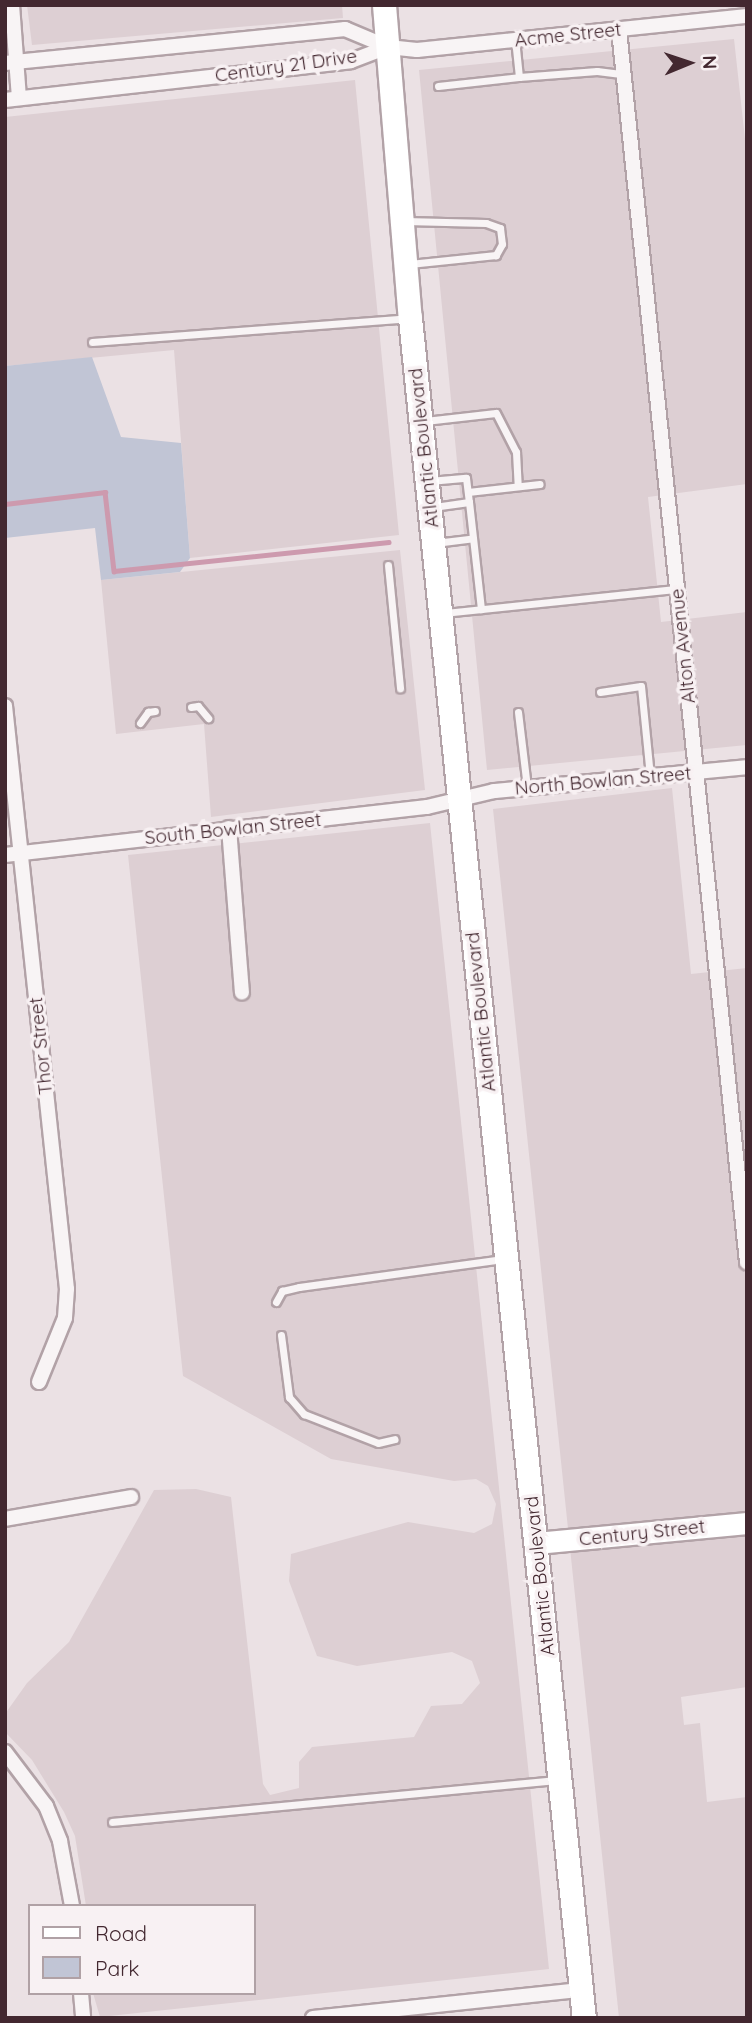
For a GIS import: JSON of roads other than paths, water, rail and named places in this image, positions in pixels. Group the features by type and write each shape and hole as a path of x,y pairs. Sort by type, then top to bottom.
{"main road":[{"name":"Atlantic Boulevard","path":"384,5 410,318 584,2018"}],"street":[{"path":"12,5 12,99"},
{"name":"Acme Street","path":"388,47 417,50 747,16"},
{"name":"Century 21 Drive","path":"11,63 345,29 388,47"},
{"name":"Alton Avenue","path":"619,30 747,1262"},
{"name":"Century 21 Drive","path":"12,99 351,61 388,47"},
{"name":"Thor Street","path":"5,706 67,1289 65,1318 39,1382"},
{"name":"North Bowlan Street","path":"460,800 527,788 747,767"},
{"name":"South Bowlan Street","path":"5,855 460,800"},
{"path":"229,828 242,992"},
{"path":"5,1519 131,1497"},
{"name":"Century Street","path":"536,1543 747,1523"},
{"path":"5,1752 46,1806 61,1841 72,1904"},
{"path":"313,2018 581,1990"},
{"path":"81,1995 83,2018"}],"lane":[{"path":"515,40 519,77"},
{"path":"438,86 597,71 623,74"},
{"path":"401,220 486,223 500,229 502,244 496,255 405,264"},
{"path":"92,342 410,318"},
{"path":"421,421 496,413 516,452 518,486"},
{"path":"427,481 466,478 481,609"},
{"path":"468,492 540,484"},
{"path":"430,507 469,502"},
{"path":"433,543 473,538"},
{"path":"388,565 400,688"},
{"path":"440,613 677,589"},
{"path":"600,692 641,687 650,777"},
{"path":"191,707 198,706 208,718"},
{"path":"140,723 148,712 155,711"},
{"path":"518,712 527,788"},
{"path":"276,1303 282,1291 299,1287 507,1259"},
{"path":"281,1335 289,1397 304,1414 378,1443 395,1439"},
{"path":"112,1822 560,1780"}],"waterway":[{"path":"5,504 105,492 114,571 388,542"}]}
